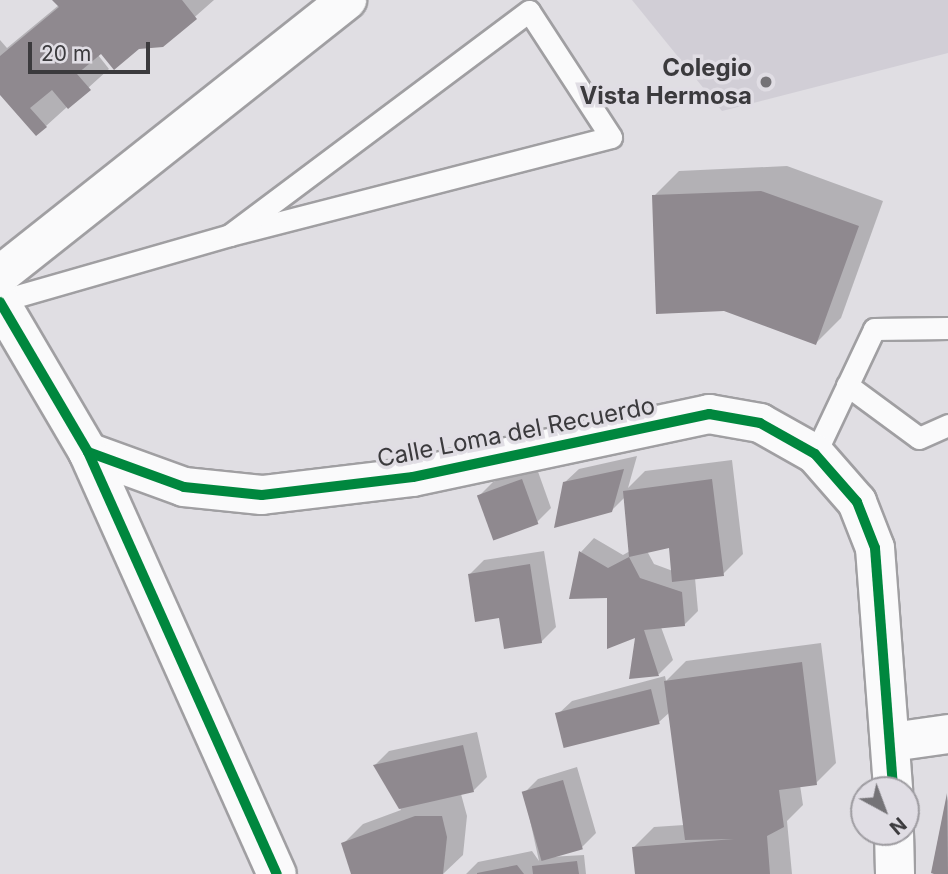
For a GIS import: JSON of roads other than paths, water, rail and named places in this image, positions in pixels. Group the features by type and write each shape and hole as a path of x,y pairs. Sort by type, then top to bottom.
{"street":[{"path":"0,275 347,0"},
{"path":"0,302 88,452 277,874"},
{"name":"Calle Loma del Recuerdo","path":"88,452 184,487 262,495 413,477 709,414 760,423 815,454 857,502 875,548 893,776"},
{"path":"892,742 948,734"},
{"path":"894,846 895,874"}],"lane":[{"path":"0,302 230,234 611,137 529,11 230,234"},
{"path":"815,454 874,328 948,328"},
{"path":"847,384 919,438 948,425"}],"place":[{"name":"Colegio Vista Hermosa","path":"766,82"}]}
